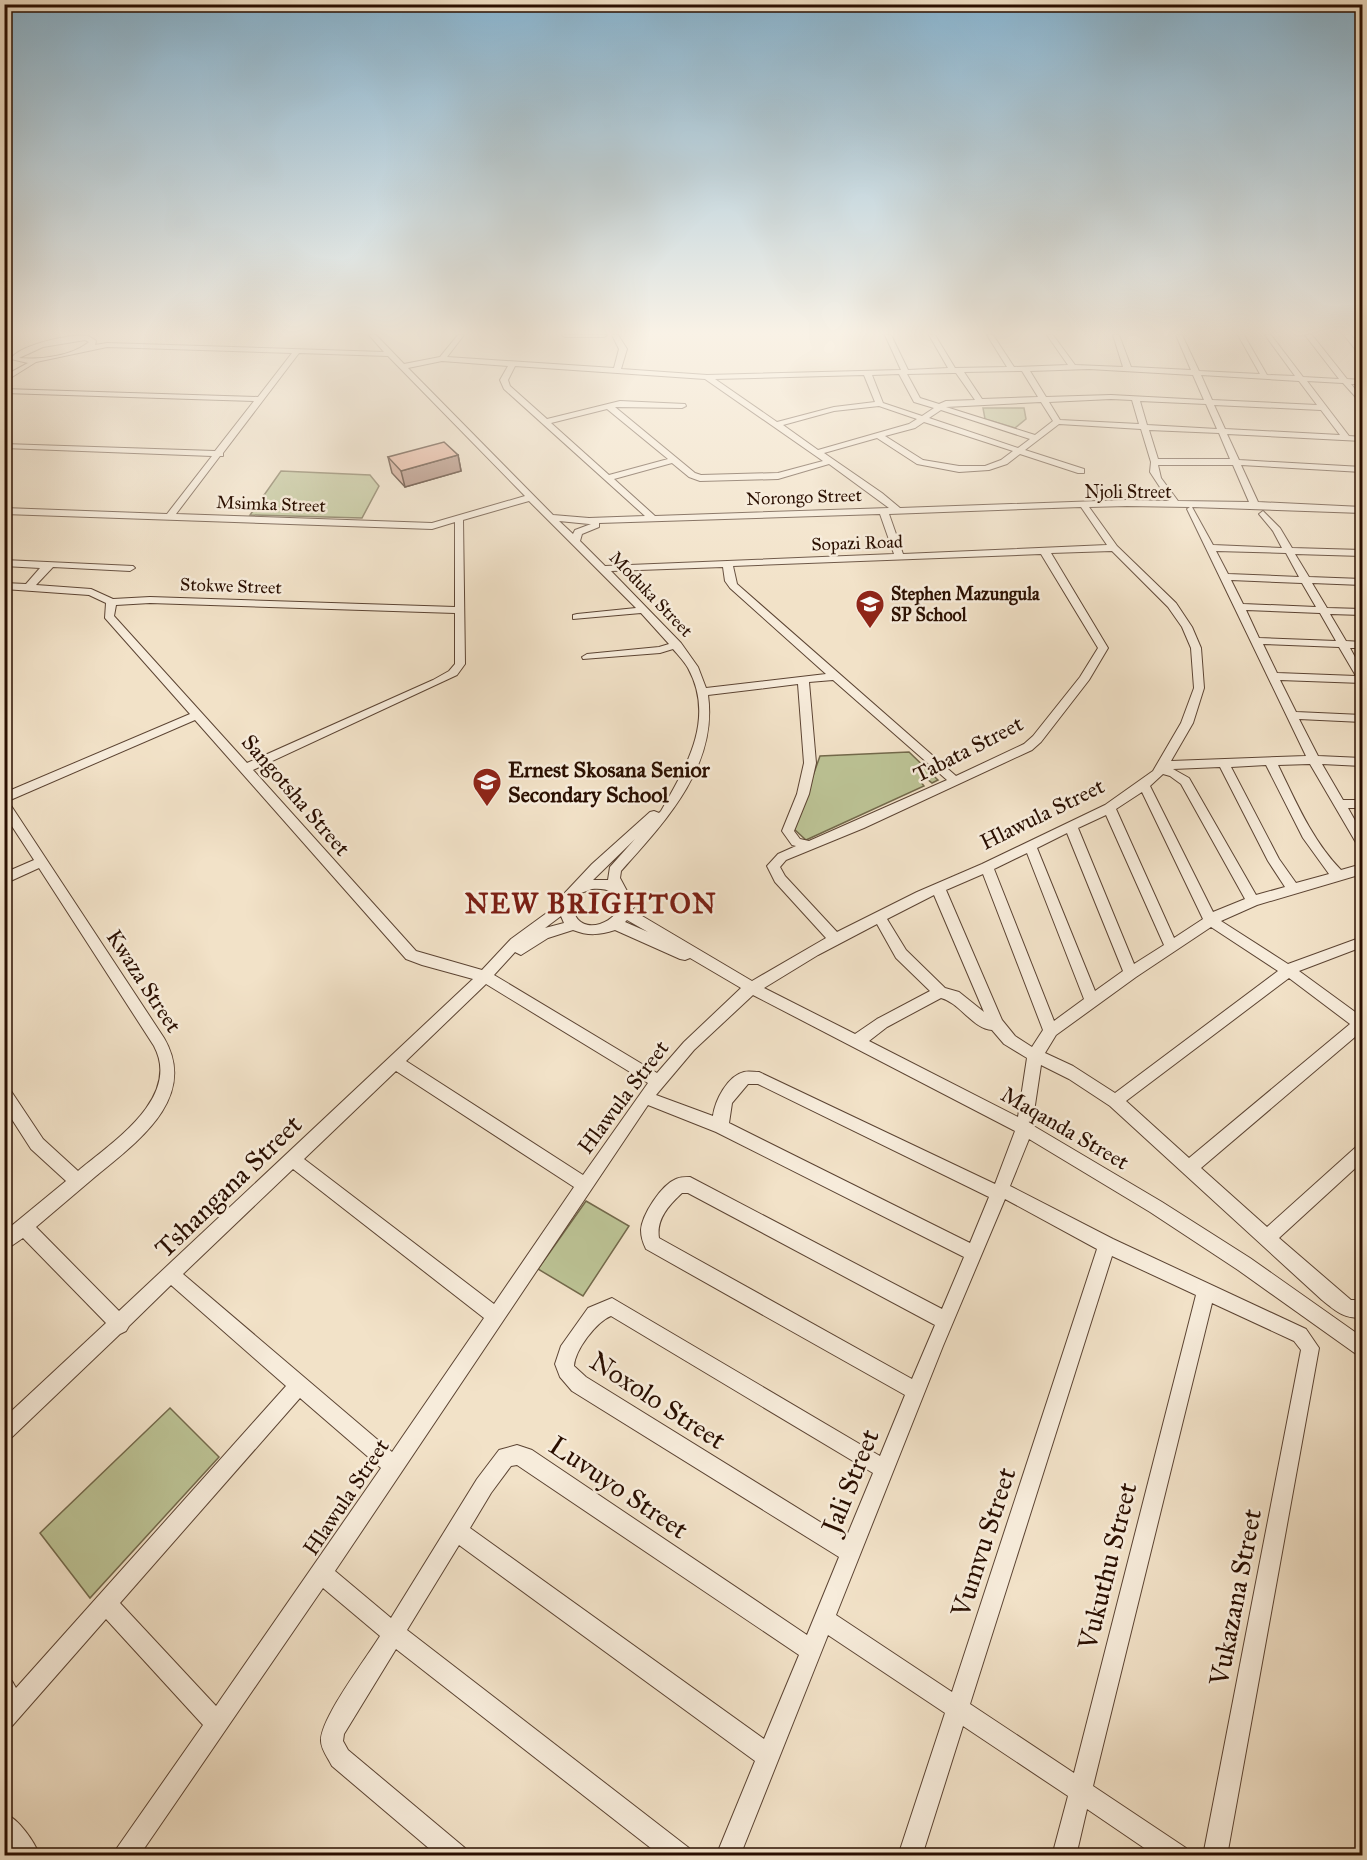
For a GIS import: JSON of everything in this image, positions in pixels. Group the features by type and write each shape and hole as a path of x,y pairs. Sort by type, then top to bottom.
{"street":[{"path":"170,516 245,422"},
{"name":"Moduka Street","path":"457,422 677,645 693,667 702,692 705,713 701,743 690,774 654,827 615,870 618,888"},
{"path":"546,422 654,519"},
{"path":"628,422 692,475 706,479 780,476 831,461"},
{"path":"775,422 899,512"},
{"path":"778,424 787,422"},
{"path":"819,452 909,427 920,422"},
{"path":"934,422 1081,471"},
{"path":"985,422 1036,438"},
{"path":"878,435 920,462 959,469 999,465 1057,422 1362,440"},
{"name":"Njoli Street","path":"1143,422 1155,462 1152,468 1154,474 1176,504"},
{"path":"1217,422 1259,509 1274,525 1362,679"},
{"path":"1333,422 1346,438"},
{"path":"4,446 220,454"},
{"path":"608,478 674,460"},
{"path":"1155,462 1236,462 1362,469"},
{"name":"Msimka Street","path":"4,510 432,526 532,497"},
{"name":"Njoli Street","path":"1061,507 1176,504 1362,515"},
{"name":"Njoli Street","path":"1061,507 1191,509"},
{"name":"Norongo Street","path":"551,517 573,521 1061,507"},
{"name":"Hlawula Street","path":"125,1856 657,1081 741,994 835,939 1109,808 1144,786 1161,767 1187,723 1199,688 1196,648 1187,627 1172,605 1114,548 1085,508"},
{"path":"1259,509 1191,509 1314,760 1362,843"},
{"name":"Njoli Street","path":"1259,509 1362,510"},
{"path":"883,512 900,558"},
{"name":"Norongo Street","path":"561,528 883,512"},
{"path":"245,769 453,673 460,664 459,519"},
{"path":"574,541 578,532 593,525"},
{"name":"Sopazi Road","path":"601,569 1114,548"},
{"path":"1210,548 1362,553"},
{"name":"Tabata Street","path":"835,939 780,879 773,866 782,857 812,846 1028,747 1037,740 1085,678 1103,648 1045,552"},
{"path":"4,563 130,568"},
{"path":"728,565 733,586 954,781"},
{"path":"28,588 47,566"},
{"path":"1224,578 1362,582"},
{"name":"Stokwe Street","path":"4,586 91,592 111,602 133,599 459,610"},
{"name":"Sangotsha Street","path":"111,602 109,616 411,955 486,977 657,1081"},
{"path":"1239,607 1362,612"},
{"path":"577,617 643,610"},
{"path":"1256,641 1362,645"},
{"path":"586,657 660,650 677,645"},
{"path":"702,692 835,676"},
{"path":"1273,676 1362,679"},
{"path":"803,681 809,753 806,784 788,831 796,842 812,846"},
{"path":"4,798 197,715"},
{"path":"1292,715 1362,718"},
{"path":"1161,767 1314,760 1362,762"},
{"path":"1271,763 1314,847 1328,866 1340,877"},
{"path":"1224,764 1274,861 1293,890"},
{"path":"1161,767 1185,781 1253,901"},
{"path":"1144,786 1211,921 1289,971 1362,1024 1189,1168"},
{"name":"Moduka Street","path":"577,889 636,831 673,801"},
{"name":"Kwaza Street","path":"4,804 159,1042 168,1061 164,1091 147,1119 134,1133 4,1243"},
{"path":"1341,804 1362,804"},
{"path":"1109,808 1171,946"},
{"path":"1070,825 1131,973"},
{"path":"1030,845 1092,1001"},
{"path":"4,879 42,862"},
{"path":"987,867 1051,1031"},
{"path":"1035,1055 1051,1031 1131,973 1231,909 1362,869"},
{"path":"602,883 618,888 627,899 626,913 616,924 599,930 574,925 568,920 564,907 570,894 577,889 584,885 602,883"},
{"path":"938,888 996,1023 1009,1040 1082,1079 1115,1101 1341,1304 1355,1311 1362,1309"},
{"name":"Tshangana Street","path":"4,1431 120,1325 486,977 516,943 564,907"},
{"name":"Maqanda Street","path":"626,913 752,988 1024,1128 1215,1245 1362,1348"},
{"path":"879,917 901,954 940,992 954,996 989,1024 996,1023"},
{"name":"Maqanda Street","path":"616,924 728,974"},
{"name":"Tshangana Street","path":"486,977 543,934 574,925"},
{"path":"1115,1101 1300,963 1362,942"},
{"path":"856,1042 882,1023 940,992"},
{"name":"Jali Street","path":"728,1856 915,1391 1000,1191 1024,1128 1035,1055"},
{"path":"395,1062 585,1185"},
{"path":"722,1127 719,1115 728,1097 740,1082 750,1077 759,1078 1000,1191 1206,1292"},
{"path":"4,1093 37,1144 78,1181"},
{"path":"645,1097 722,1127 973,1253"},
{"path":"1267,1238 1362,1152"},
{"path":"293,1160 495,1316"},
{"path":"915,1391 652,1243 648,1236 650,1224 674,1188 679,1185 690,1185 946,1321"},
{"path":"24,1227 120,1325"},
{"name":"Vumvu Street","path":"910,1856 1107,1245"},
{"path":"172,1275 394,1467"},
{"name":"Vukazana Street","path":"1206,1292 1300,1335 1310,1348 1215,1856"},
{"name":"Vukuthu Street","path":"1064,1856 1206,1292"},
{"name":"Noxolo Street","path":"850,1552 579,1384 566,1371 564,1364 567,1352 594,1314 612,1308 884,1469"},
{"path":"8,1704 106,1603 299,1385"},
{"name":"Luvuyo Street","path":"456,1856 346,1764 332,1743 333,1731 500,1462 511,1455 525,1457 812,1650"},
{"path":"457,1531 768,1756"},
{"path":"321,1573 393,1633 681,1856"},
{"path":"106,1603 217,1724"},
{"path":"823,1620 1178,1856"},
{"path":"4,1824 28,1856"}],"green space":[{"path":"994,422 1023,422 1015,428"},
{"path":"281,471 370,475 379,486 362,518 250,515"},
{"path":"909,752 938,780 932,783 926,778 920,781 924,786 806,840 794,829 820,756"},
{"path":"586,1201 629,1226 583,1296 538,1269"},
{"path":"170,1408 219,1457 90,1598 40,1533"}],"building":[{"path":"444,442 458,455 401,471 388,457"}],"place":[{"name":"Stephen Mazungula SP School","path":"870,630"},
{"name":"Ernest Skosana Senior Secondary School","path":"487,808"}],"district":[{"name":"NEW BRIGHTON","path":"591,903"}]}
